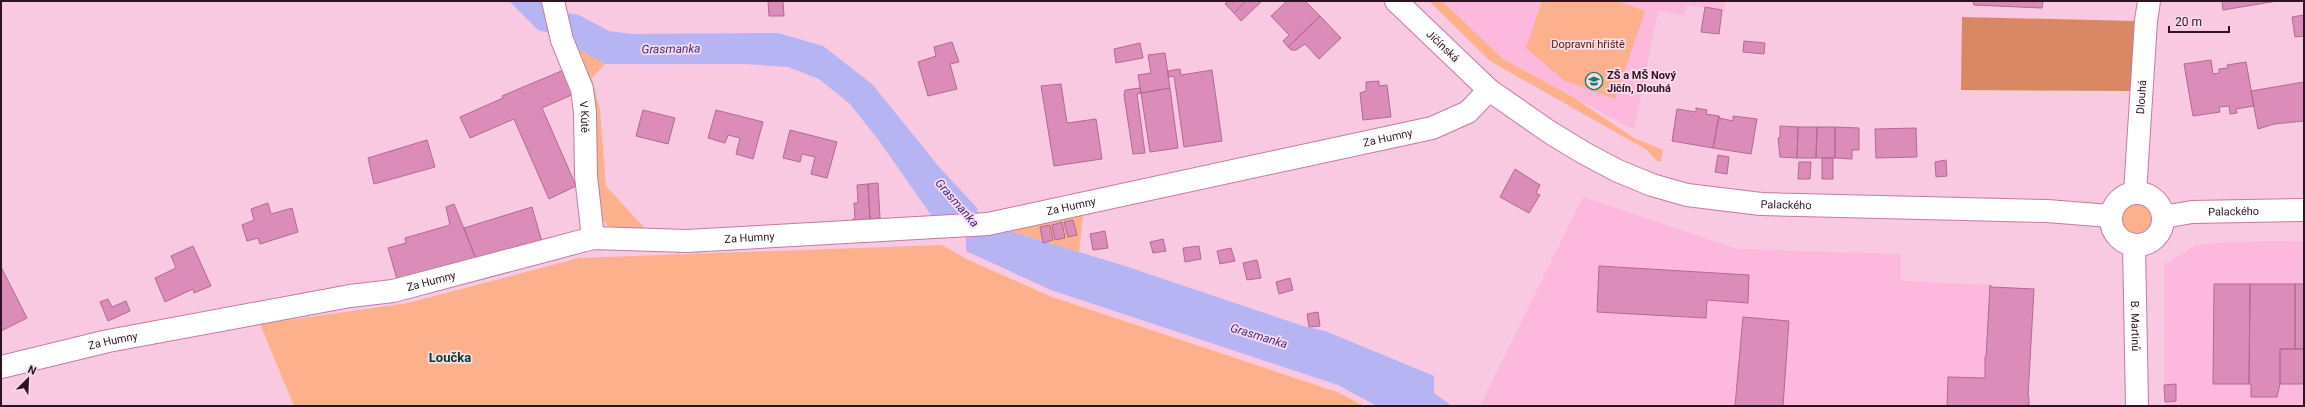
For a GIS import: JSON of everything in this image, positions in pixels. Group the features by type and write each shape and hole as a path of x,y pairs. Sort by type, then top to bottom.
{"street":[{"name":"Jičínská","path":"1396,1 1489,90"},
{"name":"Dlouhá","path":"2135,193 2149,1"},
{"name":"V Kútě","path":"554,4 562,40 582,89 585,112 586,176 593,238"},
{"name":"Palackého","path":"1489,90 1552,133 1605,164 1652,184 1687,195 1761,204 2047,211 2110,216"},
{"name":"Za Humny","path":"1,367 108,341 350,296 393,290 593,238 687,241 988,224 1432,128 1468,112 1489,90"},
{"path":"2135,193 2145,194 2154,199 2160,207 2163,217 2162,227 2157,236 2144,245 2134,245 2124,242 2116,236 2111,227 2110,216 2114,206 2120,198 2135,193"},
{"name":"Palackého","path":"2163,217 2192,212 2304,210"},
{"name":"B. Martinů","path":"2134,245 2137,406"}],"shaded area":[{"name":"ZŠ a MŠ Nový Jičín, Dlouhá","path":"1442,1 1725,1 1725,11 1688,5 1684,15 1658,11 1634,130 1503,59"},
{"path":"1962,17 2136,21 2130,91 1961,90"},
{"path":"1583,197 1737,249 1901,254 1901,281 1990,285 1985,378 1948,377 1947,406 1480,406"},
{"path":"2304,241 2304,406 2165,406 2165,402 2176,401 2176,384 2164,385 2164,265 2196,245 2225,242"}],"green space":[{"path":"1429,1 1442,1 1503,59 1573,97 1634,138 1663,150 1661,162 1657,161 1647,150 1490,61"},
{"name":"Dopravní hřiště","path":"1542,1 1617,1 1645,11 1615,99 1565,81 1526,48"},
{"path":"575,47 605,64 592,78 600,110 606,186 648,232 628,232 616,230 605,223 601,218"},
{"path":"2134,202 2140,202 2144,203 2151,209 2154,219 2153,226 2147,233 2140,236 2134,236 2130,235 2123,229 2120,222 2120,216 2121,212 2127,205"},
{"path":"1083,215 1079,252 1045,242 1053,240 1050,226 1040,227 1043,241 1009,231"},
{"path":"942,245 966,259 1052,297 1337,392 1364,406 294,406 260,324 408,303 579,258"}],"water":[{"name":"Grasmanka","path":"509,1 543,1 567,13 579,15 609,31 631,34 778,33 823,46 872,84 940,168 977,208 978,215 998,232 1009,231 1122,265 1303,326 1325,331 1434,376 1434,393 1452,406 1377,406 1338,385 1051,290 966,251 966,236 946,218 931,215 880,142 850,104 819,79 788,67 744,64 605,64 549,33 538,30"}],"building":[{"path":"768,1 783,1 784,16 769,16"},
{"path":"1228,1 1246,1 1234,13 1225,4"},
{"path":"1246,1 1262,1 1241,21 1234,13"},
{"path":"1287,1 1305,1 1320,16 1288,47 1283,41 1289,35 1271,16"},
{"path":"1973,1 2043,1 2042,8 1974,5"},
{"path":"2222,1 2277,1 2223,10"},
{"path":"1705,7 1722,10 1719,34 1701,32"},
{"path":"2304,15 2304,36 2295,37 2292,17"},
{"path":"1320,16 1341,38 1319,59 1305,44 1296,50 1291,50 1288,47"},
{"path":"1744,41 1765,43 1764,54 1743,52"},
{"path":"952,42 959,62 950,64 957,89 928,96 918,62 936,56 934,47"},
{"path":"1140,43 1143,58 1116,63 1114,49"},
{"path":"1165,53 1170,88 1141,93 1138,75 1151,73 1148,55"},
{"path":"2211,60 2213,74 2219,73 2219,69 2228,68 2227,65 2246,62 2254,106 2236,109 2237,113 2230,114 2229,106 2219,107 2220,112 2193,116 2184,64"},
{"path":"566,69 576,93 542,108 576,186 549,199 514,119 470,138 460,117 503,98 502,96"},
{"path":"1180,69 1181,75 1212,70 1222,141 1184,147 1174,76 1168,77 1168,71"},
{"path":"1379,81 1379,86 1387,85 1391,117 1363,120 1360,93 1366,91 1366,82"},
{"path":"2304,82 2304,121 2274,124 2258,129 2251,91"},
{"path":"1061,84 1067,123 1096,119 1102,159 1054,166 1041,86"},
{"path":"1140,88 1141,93 1137,94 1145,153 1133,154 1124,95 1125,90"},
{"path":"1170,88 1178,148 1150,152 1141,93"},
{"path":"1696,108 1707,110 1706,114 1719,116 1713,148 1672,141 1677,109 1696,112"},
{"path":"643,110 675,118 668,144 636,136"},
{"path":"716,110 763,122 753,159 736,154 740,138 728,135 725,143 708,138"},
{"path":"1719,116 1719,118 1733,121 1733,116 1757,119 1751,154 1713,148"},
{"path":"1780,126 1798,127 1797,158 1780,157 1778,138 1780,138"},
{"path":"1798,127 1817,127 1816,158 1797,158"},
{"path":"1817,127 1835,127 1835,158 1816,158"},
{"path":"1835,127 1859,128 1859,150 1852,150 1852,159 1835,158"},
{"path":"1916,128 1917,157 1876,158 1875,129"},
{"path":"790,130 837,142 827,178 811,174 815,157 802,154 800,162 783,158"},
{"path":"427,140 435,167 374,184 368,158"},
{"path":"1718,155 1729,157 1727,174 1715,172"},
{"path":"1822,158 1833,158 1833,179 1822,179"},
{"path":"1946,160 1947,176 1936,177 1935,162"},
{"path":"1799,162 1811,162 1810,179 1798,179"},
{"path":"1515,169 1540,185 1536,193 1540,195 1529,213 1500,197"},
{"path":"878,183 880,218 870,219 868,184"},
{"path":"868,184 870,219 852,220 855,218 854,203 858,203 857,185"},
{"path":"268,203 271,214 292,208 298,232 260,244 258,238 247,241 242,225 254,220 251,209"},
{"path":"454,204 476,259 397,279 388,248 406,243 405,238 450,225 446,207"},
{"path":"532,207 542,242 476,259 464,228"},
{"path":"1073,220 1077,235 1068,237 1064,222"},
{"path":"1062,222 1065,238 1055,240 1052,225"},
{"path":"1050,225 1053,240 1043,243 1040,227"},
{"path":"1105,231 1108,248 1093,250 1090,234"},
{"path":"1163,239 1166,251 1153,253 1150,242"},
{"path":"193,246 211,286 194,293 193,289 165,302 155,278 176,268 171,256"},
{"path":"1199,246 1201,259 1185,262 1183,248"},
{"path":"1231,248 1235,261 1220,264 1217,251"},
{"path":"1257,260 1261,278 1247,280 1243,263"},
{"path":"1599,266 1749,275 1748,303 1707,300 1706,318 1597,312"},
{"path":"1,267 27,318 1,331"},
{"path":"1290,278 1293,290 1279,294 1276,282"},
{"path":"2214,284 2250,284 2249,384 2213,384"},
{"path":"2250,284 2295,284 2295,349 2280,349 2280,384 2277,397 2251,397 2251,384 2249,384"},
{"path":"2295,284 2304,284 2304,349 2295,349"},
{"path":"1990,285 1992,287 2034,289 2028,397 2029,406 1947,406 1948,377 1985,378"},
{"path":"108,299 112,307 126,301 130,311 108,321 100,302"},
{"path":"1318,312 1320,326 1309,327 1307,314"},
{"path":"1743,317 1789,321 1783,406 1735,406"},
{"path":"2280,349 2304,349 2304,384 2280,384"},
{"path":"2176,384 2176,401 2165,402 2164,385"}],"place":[{"name":"ZŠ a MŠ Nový Jičín, Dlouhá","path":"1594,81"}],"district":[{"name":"Loučka","path":"450,357"}]}
